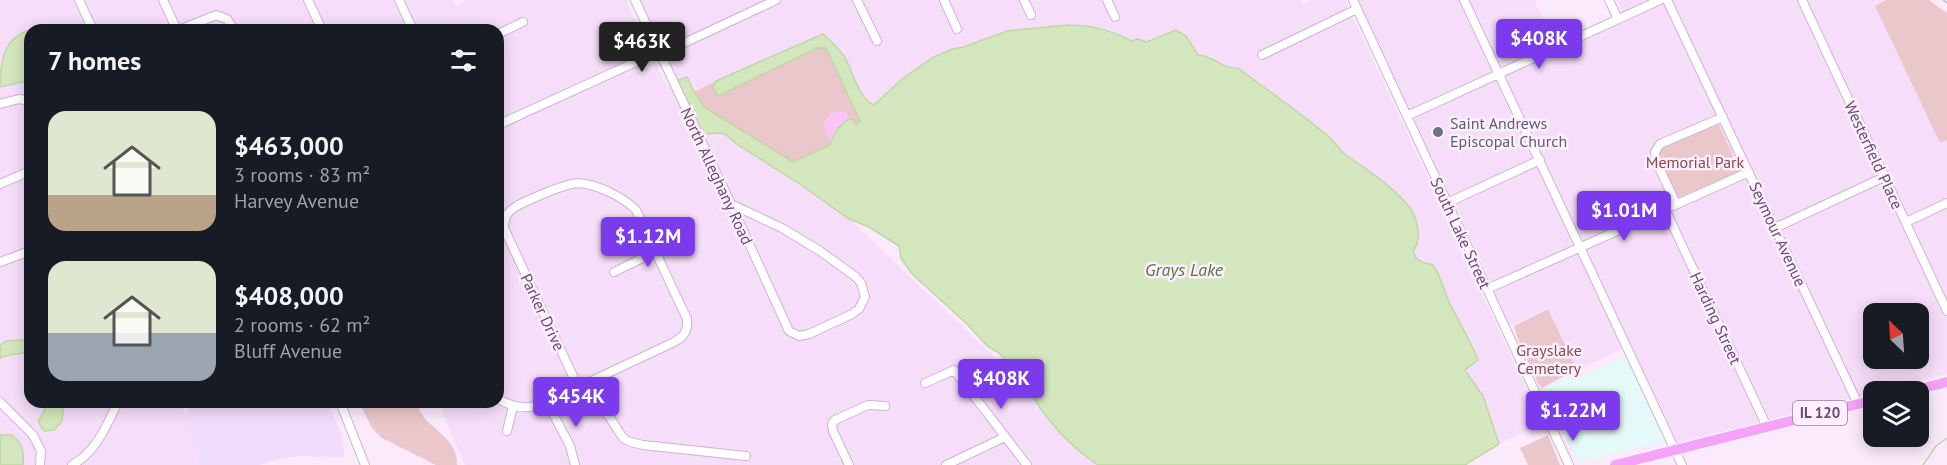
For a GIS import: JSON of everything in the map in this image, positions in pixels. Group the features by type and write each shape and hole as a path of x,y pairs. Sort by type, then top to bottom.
{"main road":[{"path":"1929,386 1947,382"},
{"name":"IL 120","path":"1616,465 1863,403"}],"street":[{"path":"79,0 90,24"},
{"path":"163,0 175,24"},
{"path":"308,0 319,24"},
{"path":"399,0 410,24"},
{"name":"North Alleghany Road","path":"635,0 789,331 799,336 811,333 859,309 865,297 861,283 856,277 783,228 731,204"},
{"path":"504,122 638,61 665,52 776,0"},
{"path":"857,0 877,41"},
{"path":"944,0 957,28"},
{"path":"1024,0 1031,15"},
{"path":"1107,0 1114,17"},
{"name":"South Lake Street","path":"1353,0 1569,465"},
{"path":"1464,0 1682,465"},
{"path":"1610,0 1618,19"},
{"path":"1407,116 1660,0"},
{"name":"Seymour Avenue","path":"1667,0 1858,404"},
{"name":"Westerfield Place","path":"1802,0 1947,311"},
{"path":"1262,55 1357,9"},
{"path":"192,24 213,15 223,16 230,24"},
{"path":"504,31 523,22"},
{"path":"0,104 18,99 24,100"},
{"path":"1676,204 1656,161 1655,152 1660,144 1723,117"},
{"path":"1447,203 1540,160"},
{"path":"1487,289 1749,172"},
{"path":"0,184 24,174"},
{"path":"1774,228 1884,177"},
{"name":"Parker Drive","path":"655,252 636,210 622,198 582,183 568,184 514,208 506,215 504,224 578,387 603,408 617,431 630,442 643,445 746,456"},
{"path":"1905,222 1947,203"},
{"name":"Harding Street","path":"1665,209 1767,427"},
{"path":"504,402 513,406 531,407 548,402 682,337 686,332 687,319 655,252 614,272"},
{"path":"0,262 24,253"},
{"path":"925,383 954,370 1027,465"},
{"path":"0,402 33,435 41,452 40,465"},
{"path":"548,402 570,446 575,465"},
{"path":"849,465 832,424 835,420 868,405 885,406"},
{"path":"507,431 513,406"},
{"path":"72,465 97,443 115,408"},
{"path":"342,408 365,465"},
{"path":"946,465 1005,437"}],"shaded area":[{"path":"0,0 453,0 457,6 468,0 626,0 667,87 677,81 640,0 1301,0 1303,4 1311,0 1345,0 1542,423 1499,444 1483,396 1465,369 1478,360 1467,333 1450,304 1437,271 1433,265 1415,258 1399,197 1373,173 1344,153 1328,136 1210,56 1198,55 1186,36 1175,30 1147,42 1137,39 1132,41 1109,29 1068,25 952,49 874,105 869,104 862,94 844,57 823,34 694,92 687,77 677,82 710,121 800,172 1108,465 465,465 441,408 504,408 504,24 24,24 24,408 182,408 200,465 0,465"},
{"path":"1357,0 1534,0 1558,50 1626,20 1617,0 1881,0 1882,2 1875,6 1940,143 1947,140 1947,374 1919,381 1863,381 1863,396 1677,445 1630,345 1578,370 1548,308 1508,327 1485,267 1454,209"},
{"path":"1626,356 1666,440 1578,462 1543,389 1568,375 1574,374 1579,378"},
{"path":"330,408 342,435 345,457 299,456 259,465 200,465 186,416 188,409"}],"green space":[{"path":"1886,0 1929,0 1947,13 1947,140 1940,143 1875,6"},
{"path":"817,48 826,48 860,121 858,124 836,129 830,139 830,145 793,163 712,114 694,92 716,81 713,87 718,95"},
{"name":"Memorial Park","path":"1717,121 1740,171 1678,198 1658,156 1662,148"},
{"name":"Grayslake Cemetery","path":"1548,309 1577,369 1542,388 1519,342 1514,326"},
{"path":"362,408 419,408 425,419 451,444 457,465 436,465 382,438 372,428"},
{"path":"1548,435 1560,465 1528,465 1520,448"}],"sand":[{"path":"836,111 846,113 851,118 836,129 830,139 825,133 824,123 830,114"}],"water":[{"name":"Grays Lake","path":"1068,25 1101,29 1132,41 1137,39 1147,42 1176,30 1186,36 1198,55 1231,68 1238,68 1330,137 1346,155 1396,193 1410,208 1415,218 1418,236 1413,251 1414,255 1436,269 1450,304 1478,360 1465,370 1483,396 1499,444 1465,465 1098,465 1060,433 1040,408 1022,377 999,353 987,346 967,324 911,273 901,258 899,246 869,227 849,219 725,134 702,132 677,81 687,77 704,107 793,162 830,145 837,130 851,118 856,124 860,121 826,48 817,48 718,96 713,87 716,81 823,34 844,56 860,91 874,105 902,79 932,58 952,49 964,47 1007,31"},
{"path":"24,32 24,83 0,87 3,59 10,43"},
{"path":"24,340 24,352 0,358 0,345 7,341"},
{"path":"46,408 63,408 62,421 54,430 44,431 38,422"},
{"path":"0,435 12,435 21,445 23,465 0,465"}],"waterway":[{"path":"1923,465 1936,446 1947,438"}],"railway":[{"path":"1943,0 1947,3"}],"place":[{"name":"Saint Andrews Episcopal Church","path":"1438,132"}]}
